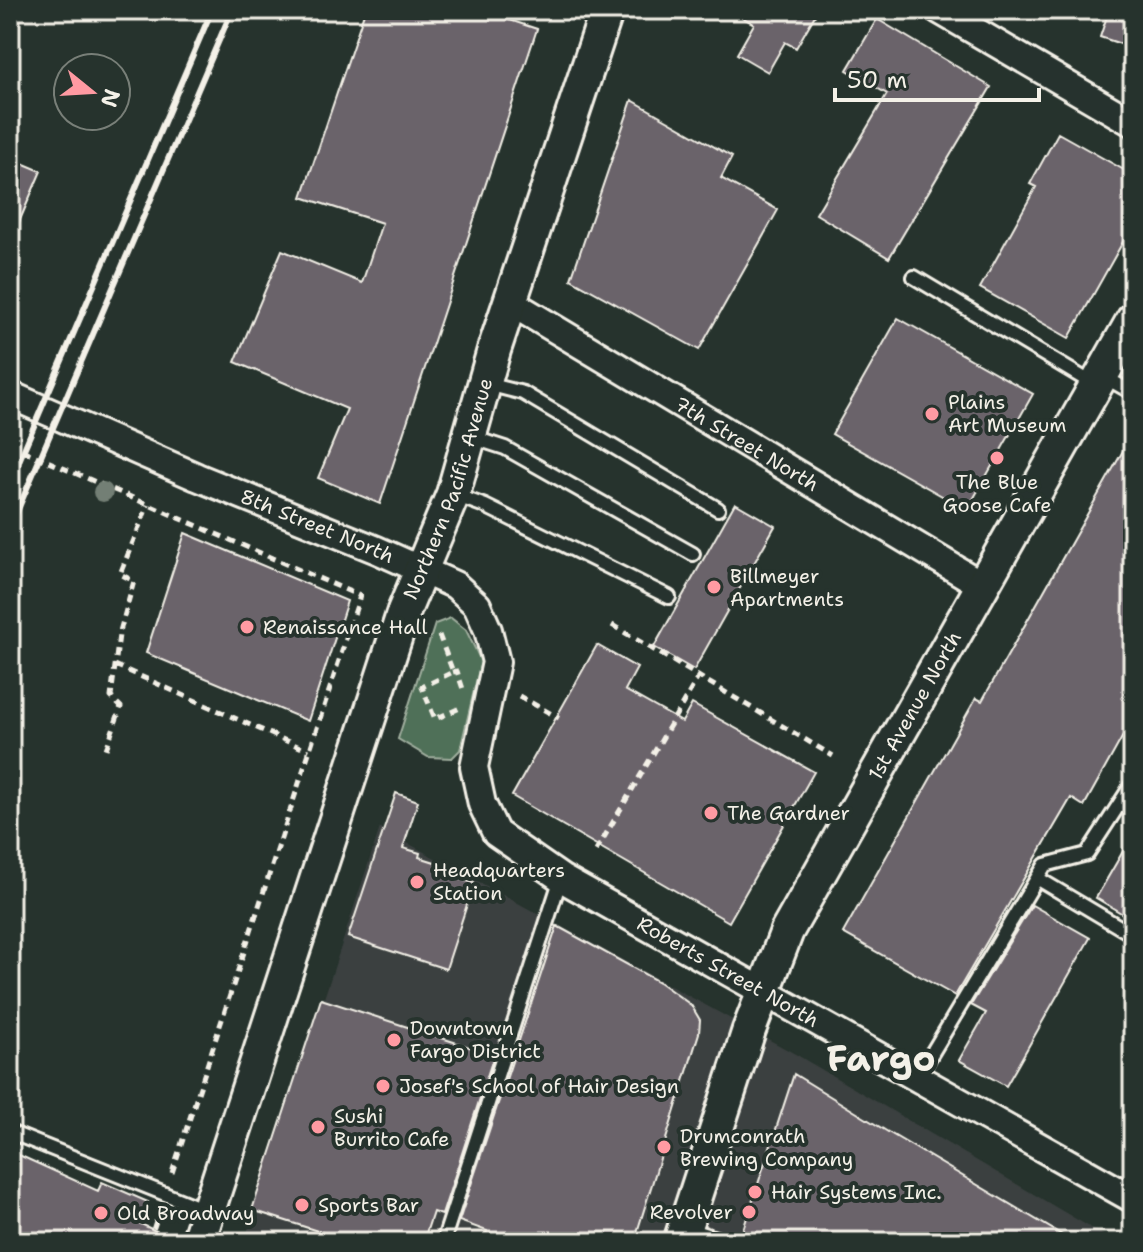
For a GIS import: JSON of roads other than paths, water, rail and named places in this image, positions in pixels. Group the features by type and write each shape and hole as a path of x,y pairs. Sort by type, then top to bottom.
{"street":[{"name":"Northern Pacific Avenue","path":"198,1242 342,794 421,568 453,494 510,302 607,10"},
{"path":"939,10 1133,123"},
{"name":"7th Street North","path":"510,302 982,585"},
{"name":"1st Avenue North","path":"682,1235 763,992 787,931 1133,320"},
{"name":"8th Street North","path":"10,395 455,585 477,605 488,630 496,662 474,767 482,804 496,833"},
{"name":"Roberts Street North","path":"496,833 561,878 1133,1199"}],"lane":[{"path":"914,277 1098,380 1133,393"},
{"path":"486,384 523,393 718,509"},
{"path":"471,437 505,448 693,554"},
{"path":"453,494 485,506 669,597"},
{"path":"917,1078 1045,865 1087,854 1133,783"},
{"path":"443,1242 561,878"},
{"path":"1037,878 1133,935"},
{"path":"10,1132 208,1211"},
{"path":"682,1235 728,1242"}],"railway":[{"path":"10,482 212,10"},
{"path":"10,528 232,10"}],"place":[{"name":"Plains Art Museum","path":"932,414"},
{"name":"The Blue Goose Cafe","path":"997,458"},
{"name":"Billmeyer Apartments","path":"714,587"},
{"name":"Renaissance Hall","path":"247,627"},
{"name":"The Gardner","path":"711,813"},
{"name":"Headquarters Station","path":"417,882"},
{"name":"Downtown Fargo District","path":"394,1040"},
{"name":"Josef's School of Hair Design","path":"383,1086"},
{"name":"Sushi Burrito Cafe","path":"318,1127"},
{"name":"Drumconrath Brewing Company","path":"664,1147"},
{"name":"Hair Systems Inc.","path":"755,1192"},
{"name":"Sports Bar","path":"302,1205"},
{"name":"Revolver","path":"749,1212"},
{"name":"Old Broadway","path":"101,1213"}],"district":[{"name":"Fargo","path":"881,1058"}]}
